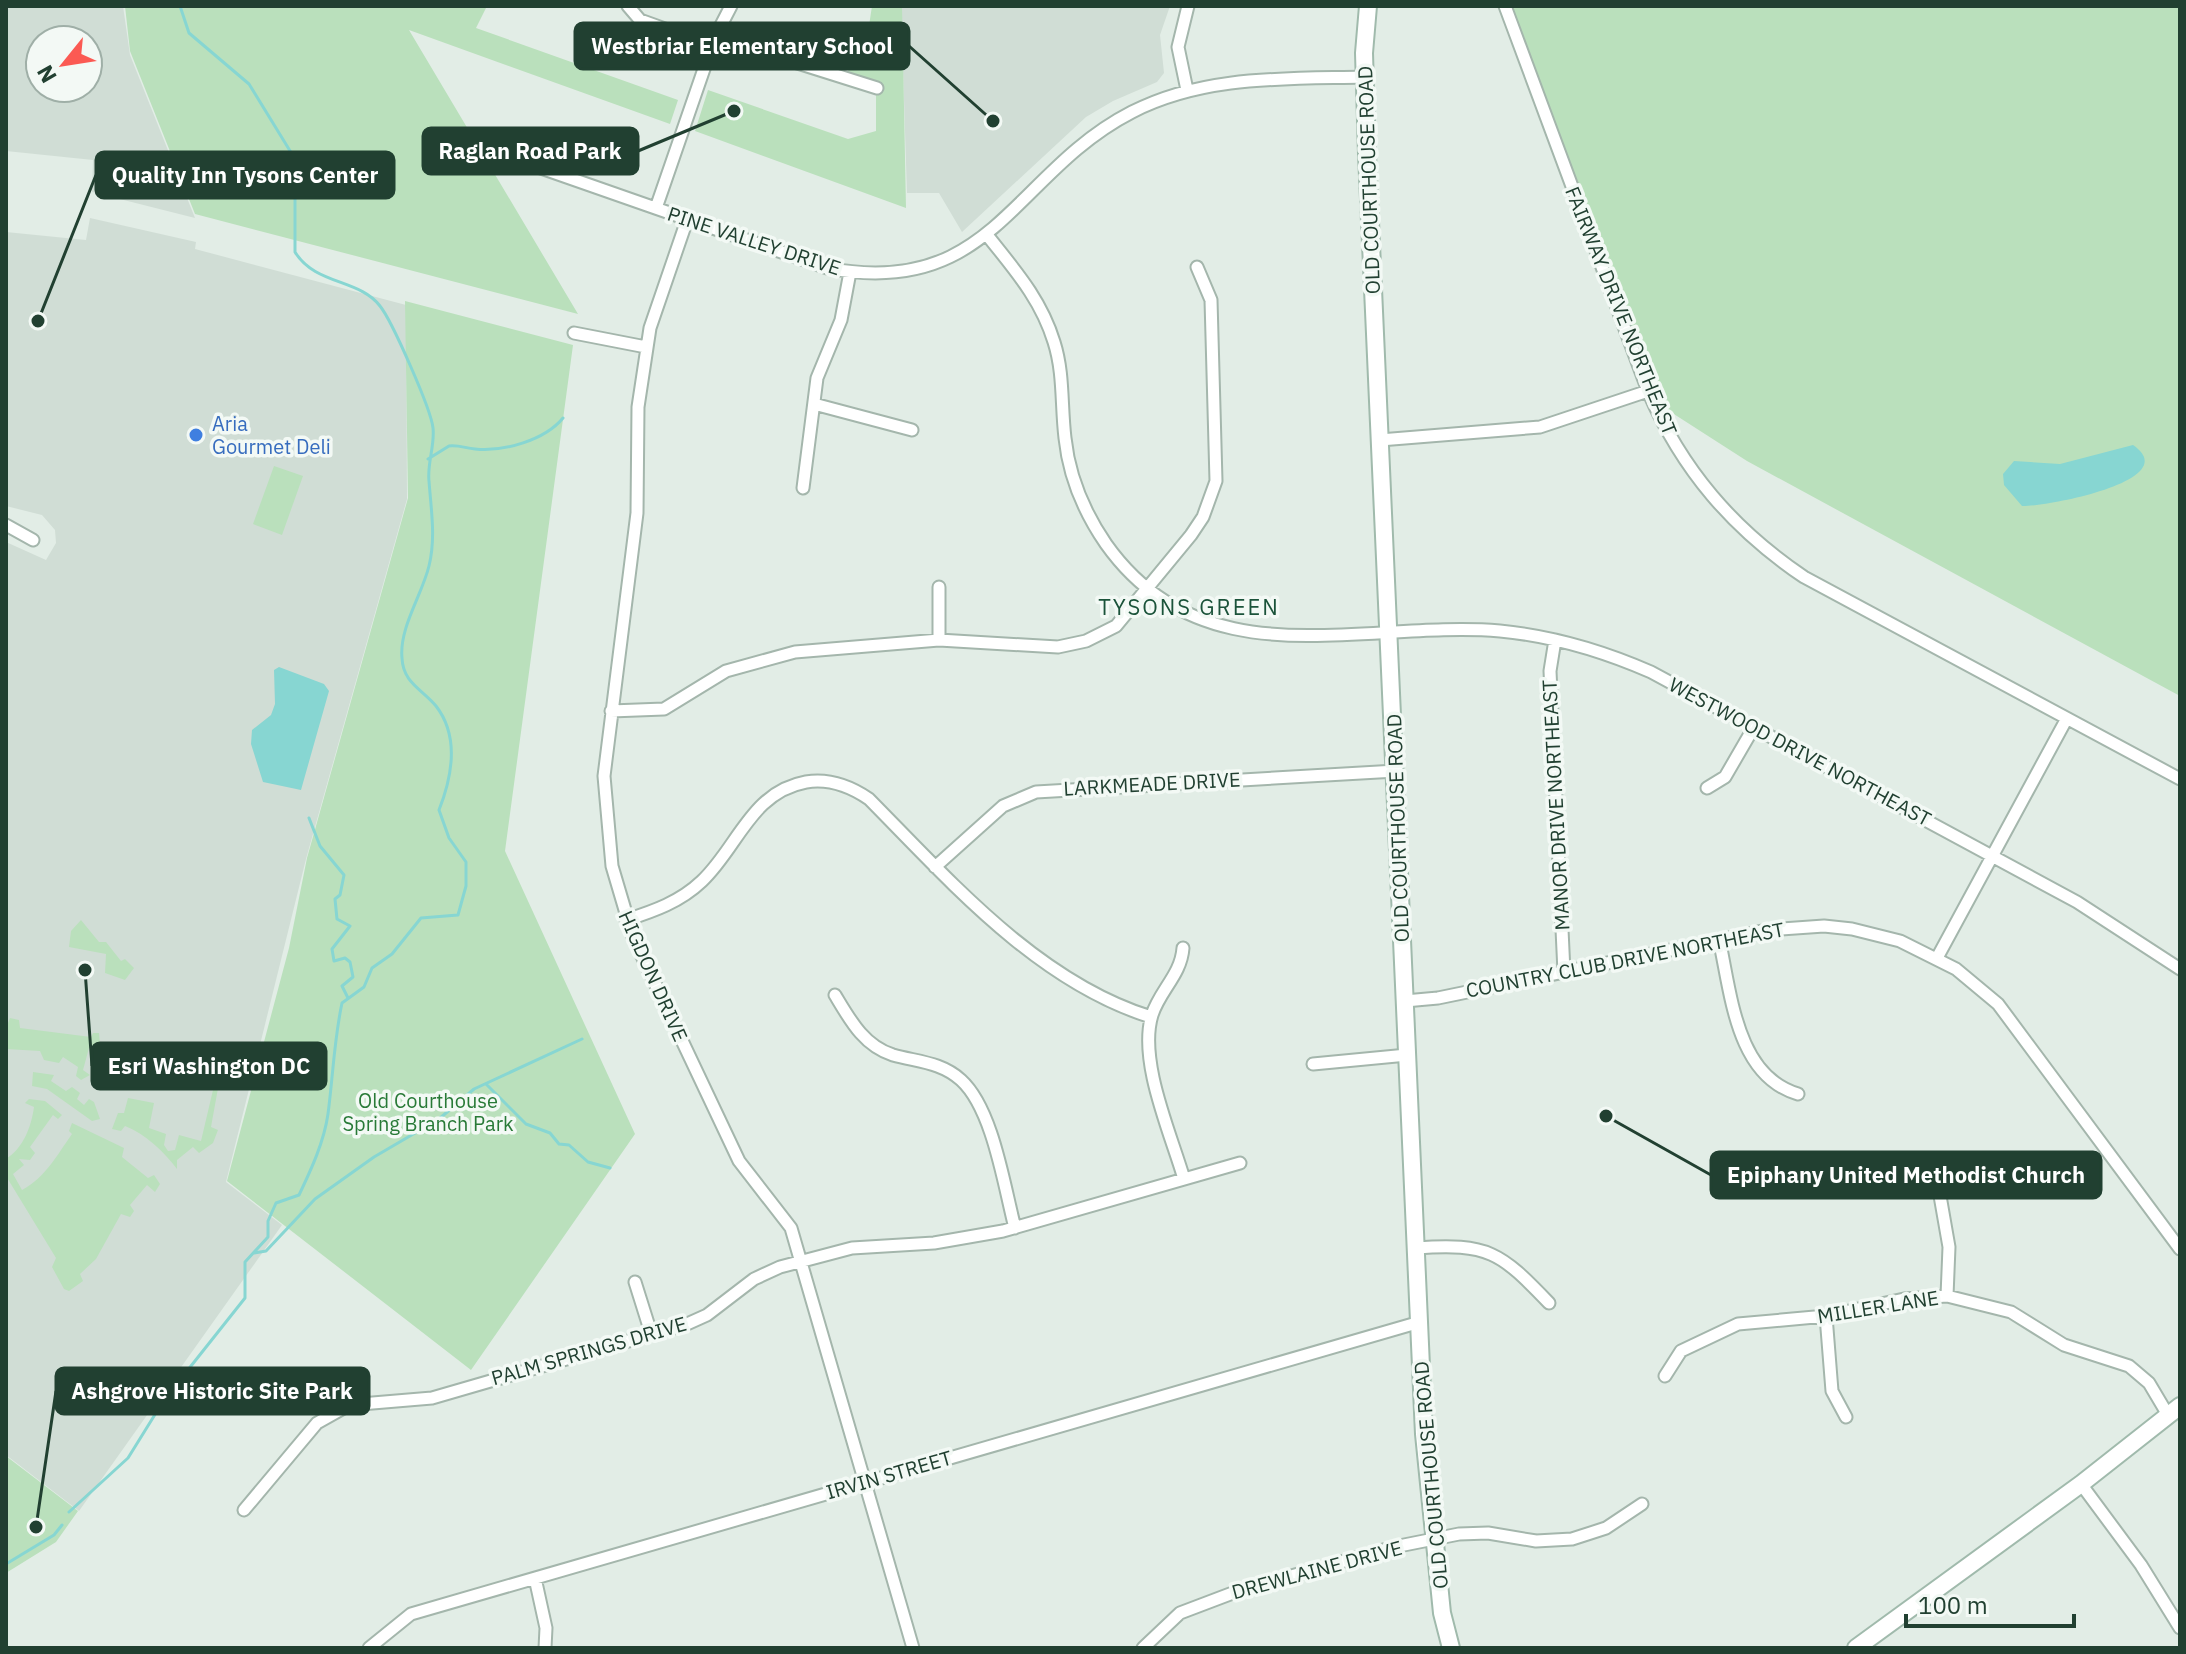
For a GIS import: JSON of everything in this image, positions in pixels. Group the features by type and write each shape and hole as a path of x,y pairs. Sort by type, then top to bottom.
{"street":[{"path":"628,6 640,20 877,88"},
{"path":"656,208 713,42 731,6"},
{"path":"1187,90 1178,47 1188,6"},
{"name":"OLD COURTHOUSE ROAD","path":"1368,6 1364,77 1424,1434 1442,1613 1451,1648"},
{"name":"FAIRWAY DRIVE NORTHEAST","path":"1505,6 1648,391 1668,434 1693,473 1734,521 1773,556 1831,593 2180,779"},
{"name":"PINE VALLEY DRIVE","path":"478,146 687,220 850,272 917,269 959,254 987,235 1100,130 1135,110 1187,90 1231,82 1364,77"},
{"name":"HIGDON DRIVE","path":"687,220 646,347 638,407 637,513 604,776 605,820 617,894 626,920 739,1161 786,1217 913,1648"},
{"name":"WESTWOOD DRIVE NORTHEAST","path":"987,235 1025,281 1047,321 1061,370 1069,461 1085,508 1108,546 1150,587 1182,611 1254,635 1300,637 1499,631 1555,640 1651,672 1992,855 2120,928 2180,969"},
{"path":"611,711 664,709 726,671 772,656 939,640 1058,647 1086,641 1116,626 1203,517 1216,481 1211,300 1197,267"},
{"path":"803,488 817,378 847,299 850,272"},
{"path":"574,333 646,347"},
{"path":"1380,440 1540,427 1648,391"},
{"path":"814,404 912,430"},
{"path":"6,525 33,540"},
{"path":"939,587 939,640"},
{"name":"MANOR DRIVE NORTHEAST","path":"1555,640 1550,671 1564,972"},
{"path":"1937,958 2066,720"},
{"path":"1707,788 1725,777 1754,727"},
{"name":"LARKMEADE DRIVE","path":"935,867 1003,806 1036,792 1396,771"},
{"path":"626,920 662,908 685,894 716,866 769,797 805,783 829,782 858,791 935,867 1015,939 1098,996 1151,1017"},
{"name":"COUNTRY CLUB DRIVE NORTHEAST","path":"1405,1001 1438,998 1767,930 1824,926 1875,934 1937,958 1979,986 2015,1023 2180,1249"},
{"path":"1719,939 1745,1044 1766,1076 1776,1085 1798,1094"},
{"path":"1183,948 1178,972 1151,1017 1148,1045 1184,1179"},
{"path":"835,995 853,1026 872,1044 893,1055 939,1066 972,1093 987,1126 1015,1228"},
{"path":"1313,1064 1407,1055"},
{"name":"PALM SPRINGS DRIVE","path":"244,1510 317,1423 340,1409 432,1398 651,1333 707,1315 754,1279 801,1261 852,1248 964,1239 1015,1228 1240,1163"},
{"path":"1936,1173 1949,1247 1947,1296"},
{"path":"1416,1248 1460,1246 1492,1253 1520,1273 1549,1303"},
{"path":"635,1282 651,1333"},
{"name":"MILLER LANE","path":"1665,1376 1681,1351 1722,1330 1754,1321 1826,1316 1904,1299 1947,1296 2011,1312 2064,1345 2129,1366 2174,1410"},
{"path":"1826,1316 1832,1391 1846,1417"},
{"name":"IRVIN STREET","path":"369,1648 377,1638 411,1614 1420,1322"},
{"path":"1856,1648 2081,1484 2174,1410"},
{"path":"2081,1484 2141,1565 2180,1628"},
{"name":"DREWLAINE DRIVE","path":"1143,1648 1164,1625 1198,1604 1394,1547 1470,1533 1536,1541 1572,1539 1606,1528 1642,1504"},
{"path":"535,1578 546,1628 545,1648"}],"shaded area":[{"path":"6,6 123,6 130,55 195,218 92,192 93,160 6,151"},
{"path":"901,6 1170,6 1160,35 1164,73 1157,82 1113,101 1086,117 962,232 939,193 907,193"},
{"path":"90,218 196,242 195,249 406,305 407,499 306,859 226,1182 282,1225 79,1511 6,1455 6,542 46,560 56,543 55,530 42,515 6,506 6,232 86,240"}],"green space":[{"path":"125,6 487,6 476,28 678,100 670,124 409,30 578,314 195,214 130,51"},
{"path":"872,6 902,6 906,208 695,131 708,90 848,139 876,131 876,88 845,76 867,39"},
{"path":"1505,6 2180,6 2180,696 1747,461 1652,400"},
{"name":"Old Courthouse Spring Branch Park","path":"405,301 573,345 505,851 635,1134 471,1370 227,1181 289,948 307,858 408,498"},
{"path":"274,466 303,476 282,535 253,524"},
{"path":"81,920 99,942 106,942 121,961 125,959 134,968 125,980 105,973 106,954 69,947 71,931"},
{"path":"10,1018 19,1020 20,1028 91,1037 93,1033 99,1033 100,1044 89,1048 83,1070 90,1075 81,1080 76,1076 78,1067 63,1057 59,1063 44,1060 40,1051 6,1049 6,1028"},
{"path":"210,1052 224,1055 211,1127 218,1130 213,1143 199,1153 193,1147 177,1160 177,1169 140,1134 125,1126 121,1131 112,1129 118,1113 124,1113 128,1098 154,1103 149,1128 166,1134 164,1145 168,1151 175,1150 179,1135 201,1141 213,1090 187,1082 184,1076 207,1062"},
{"path":"33,1072 54,1075 51,1081 66,1091 72,1087 80,1093 77,1099 84,1105 89,1099 94,1102 100,1119 92,1121 47,1089 32,1086"},
{"path":"29,1099 45,1101 62,1115 58,1119 53,1115 30,1147 35,1153 30,1160 19,1159 24,1165 13,1174 22,1190 38,1179 50,1165 72,1134 69,1131 72,1123 124,1148 122,1157 148,1178 154,1175 160,1184 155,1192 147,1185 130,1205 134,1211 130,1217 121,1214 96,1259 80,1274 83,1281 69,1291 64,1289 52,1267 56,1258 6,1176 6,1159 22,1143 31,1122 34,1107 25,1103"},
{"path":"6,1456 78,1511 56,1542 6,1573"}],"water":[{"path":"2133,445 2144,458 2141,470 2127,480 2080,497 2022,506 2004,485 2003,474 2014,461 2060,464"},
{"path":"279,667 324,684 329,691 301,790 263,782 251,744 252,730 271,715 275,704 274,670"}],"waterway":[{"path":"69,1512 128,1458 164,1400 245,1298 245,1262 268,1237 268,1221 276,1203 299,1195 320,1145 328,1114 342,1003 364,987 372,968 392,954 421,918 458,915 466,886 466,862 449,838 439,810 450,771 448,731 436,706 406,674 402,658 404,635 431,555 431,418 402,346 380,306 361,291 314,271 295,252 295,159 249,84 189,33 180,6"},
{"path":"428,459 449,446 498,449 523,443 546,433 563,418"},
{"path":"309,818 320,846 344,875 340,895 335,899 337,919 350,926 332,949 334,961 345,958 350,962 353,977 342,986 348,998"},
{"path":"254,1253 266,1251 315,1199 374,1157 439,1119 474,1089 582,1039"},
{"path":"486,1084 526,1124 550,1133 559,1144 569,1145 588,1162 610,1168"},
{"path":"6,1564 54,1535 62,1525"}],"place":[{"name":"Raglan Road Park","path":"734,111"},
{"name":"Westbriar Elementary School","path":"993,121"},
{"name":"Quality Inn Tysons Center","path":"38,321"},
{"name":"Aria Gourmet Deli","path":"196,435"},
{"name":"Esri Washington DC","path":"85,970"},
{"name":"Epiphany United Methodist Church","path":"1606,1116"},
{"name":"Ashgrove Historic Site Park","path":"36,1527"}],"district":[{"name":"TYSONS GREEN","path":"1189,607"}]}
